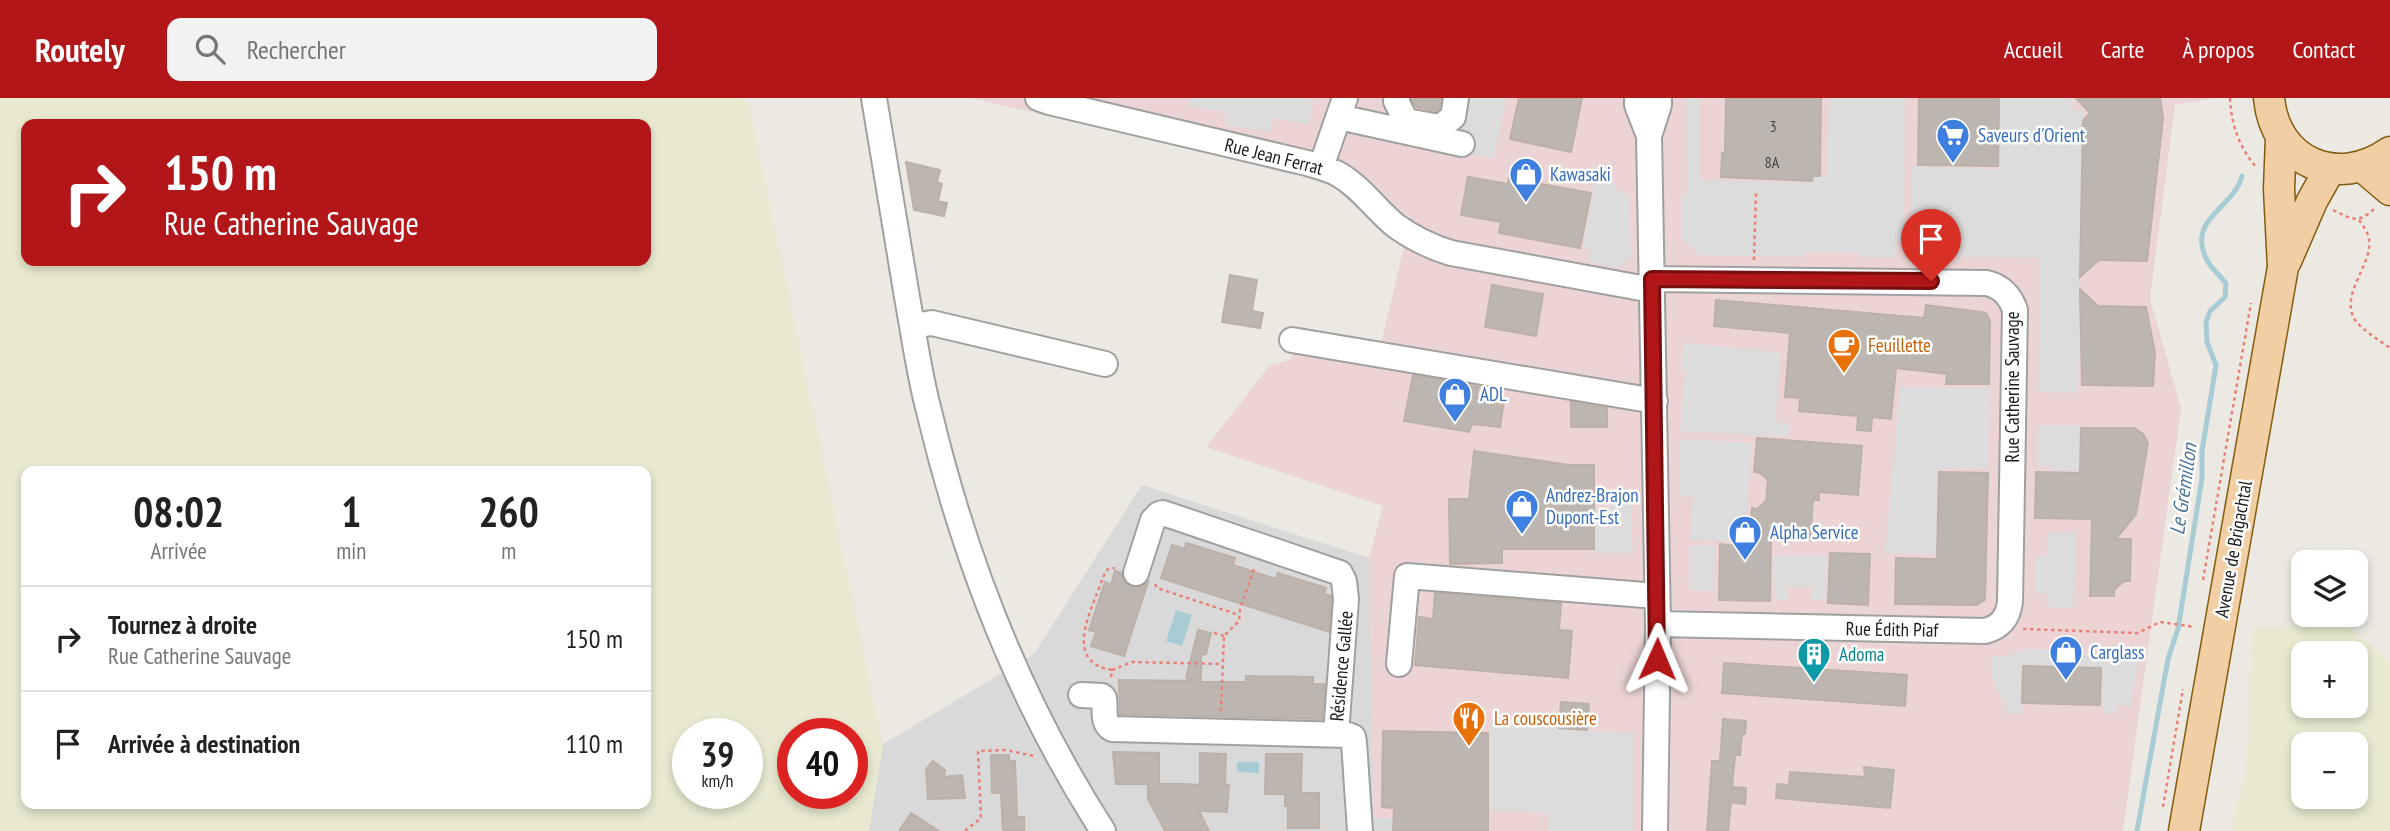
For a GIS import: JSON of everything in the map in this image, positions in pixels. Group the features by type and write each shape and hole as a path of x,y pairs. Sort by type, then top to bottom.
{"main road":[{"path":"2269,98 2274,125 2281,138 2302,158 2330,169 2347,170 2363,167 2390,152"},
{"name":"Avenue de Brigachtal","path":"2185,831 2283,267 2279,189 2281,138"},
{"path":"2363,167 2383,199"},
{"name":"Avenue de Brigachtal","path":"2283,267 2312,201 2330,169"}],"street":[{"path":"874,98 912,326 928,411 944,471 992,612 1014,665 1058,754 1102,831"},
{"name":"Rue Jean Ferrat","path":"1038,98 1328,170 1357,188 1395,225 1436,248 1467,257 1652,285"},
{"path":"1397,98 1406,121 1440,127 1453,117 1456,98"},
{"path":"1637,98 1637,105 1649,136"},
{"path":"1656,831 1657,596 1649,136 1659,98"},
{"path":"1328,170 1342,108 1462,144"},
{"name":"Rue Catherine Sauvage","path":"1652,285 1973,282 1995,285 2008,295 2015,310 2010,602 2007,615 1999,626"},
{"path":"912,326 932,323 1105,363"},
{"path":"1292,340 1655,401"},
{"name":"Résidence Gallée","path":"1091,695 1105,702 1106,724 1112,729 1336,734 1346,599 1345,581 1335,570 1163,513 1153,520 1136,573"},
{"path":"1399,664 1407,576 1657,596"},
{"name":"Rue Édith Piaf","path":"1657,624 1985,631 1999,626"},
{"path":"1336,734 1348,734 1354,742 1360,831"}],"path":[{"path":"2230,98 2237,137 2261,174"},
{"path":"1754,263 1756,190"},
{"path":"2330,208 2359,220 2367,217 2383,199"},
{"path":"2359,220 2370,243 2351,308 2359,325 2390,348"},
{"path":"2201,591 2252,300"},
{"path":"1221,732 1224,636 1239,621 1263,545"},
{"path":"1222,664 1132,662 1112,670 1098,667 1090,660 1082,643 1108,569 1118,568 1136,573 1152,579 1157,588 1239,615"},
{"path":"1999,626 2138,633 2160,622 2195,627"},
{"path":"1214,633 1224,636"},
{"path":"1091,695 1111,680 1112,670"},
{"path":"2163,807 2185,680"},
{"path":"965,831 981,818 978,751 1006,751 1036,756 1058,754"}],"shaded area":[{"path":"972,98 2214,98 2175,105 2150,298 2181,409 2123,831 1454,831 1453,821 1374,818 1369,558 1383,506 1206,447 1270,365 1289,360 1299,347 1377,360 1411,217 1318,180"},
{"path":"1189,98 1313,100 1309,124 1272,118 1270,132 1225,125 1226,112 1188,106"},
{"path":"1461,98 1506,98 1494,159 1439,148"},
{"path":"1686,98 1699,98 1700,180 1813,182 1814,177 1827,176 1829,98 1906,98 1903,242 1896,242 1895,258 1859,257 1858,253 1805,252 1804,257 1695,255 1695,250 1682,240 1682,194 1687,193"},
{"path":"2000,98 2071,98 2071,110 2083,110 2078,393 2038,392 2040,258 1925,256 1925,243 1911,243 1912,166 1999,170"},
{"path":"1595,179 1615,184 1616,190 1629,195 1631,258 1619,267 1588,262 1590,248 1583,247"},
{"path":"1683,343 1781,352 1775,422 1790,423 1789,437 1680,431 1685,372 1681,372"},
{"path":"1900,387 1990,388 1988,468 1937,469 1936,555 1885,553"},
{"path":"2037,425 2081,426 2080,471 2037,467"},
{"path":"1679,439 1751,443 1745,543 1690,539 1693,497 1680,496"},
{"path":"1142,485 1369,558 1374,818 1454,821 1454,831 869,831 883,744 1034,654"},
{"path":"1610,500 1631,502 1632,553 1596,553 1596,511 1609,511"},
{"path":"2048,532 2076,533 2074,608 2047,607 2047,594 2035,593 2035,556 2048,556"},
{"path":"1690,545 1715,546 1714,591 1689,590"},
{"path":"1773,555 1827,555 1826,600 1812,600 1811,587 1788,587 1788,600 1775,600"},
{"path":"2025,649 2100,652 2139,661 2130,707 2117,705 2115,713 2103,713 2103,705 2100,705 2101,668 2024,666 2022,713 2008,714 1992,677 1992,656 2004,656"},
{"path":"1490,724 1633,733 1634,831 1548,831 1550,814 1488,809"}],"green space":[{"path":"0,98 744,98 750,108 883,744 869,831 0,831"},
{"path":"2253,627 2349,627 2366,641 2291,641 2291,718 2368,718 2368,643 2390,662 2390,831 2230,831 2245,771"}],"water":[{"path":"1176,610 1192,615 1182,646 1166,641"},
{"path":"1237,762 1259,762 1259,773 1237,772"}],"building":[{"path":"1411,98 1441,98 1439,109 1436,111 1416,107"},
{"path":"1519,98 1582,98 1571,152 1510,139"},
{"path":"1726,98 1821,98 1820,176 1813,176 1812,181 1721,177 1722,153 1725,153"},
{"path":"1919,98 1999,98 1998,166 1918,165"},
{"path":"2076,98 2160,98 2163,118 2147,261 2099,260 2080,277 2083,121 2090,113"},
{"path":"906,162 940,170 937,182 942,184 938,201 947,203 944,216 914,210"},
{"name":"Kawasaki","path":"1468,177 1508,184 1509,178 1591,193 1580,248 1499,233 1501,222 1461,215"},
{"path":"1230,275 1257,280 1252,311 1263,313 1260,328 1222,322"},
{"path":"1492,285 1543,294 1536,336 1485,327"},
{"path":"2080,289 2098,306 2146,307 2155,353 2153,386 2082,385"},
{"path":"1716,300 1924,318 1926,305 1986,313 1990,321 1989,384 1946,384 1947,374 1896,368 1891,419 1872,417 1871,431 1857,430 1858,416 1799,411 1800,398 1785,397 1790,333 1714,326"},
{"path":"1413,375 1479,387 1476,397 1504,401 1500,427 1472,424 1469,432 1404,421"},
{"path":"1571,402 1607,408 1607,427 1571,427"},
{"path":"2081,428 2134,428 2143,434 2148,443 2136,514 2116,539 2131,539 2130,581 2124,581 2114,590 2114,596 2090,596 2092,519 2035,518 2036,472 2080,473"},
{"path":"1757,438 1862,446 1858,495 1819,492 1819,500 1813,500 1810,540 1771,537 1770,601 1719,600 1720,544 1749,547 1752,508 1757,509 1766,501 1768,480 1760,473 1754,472"},
{"name":"Andrez-Brajon Dupont-Est","path":"1474,451 1569,465 1594,465 1594,549 1502,549 1502,563 1450,564 1449,499 1469,499"},
{"path":"1939,472 1988,473 1985,600 1976,605 1895,604 1896,558 1937,559"},
{"path":"1186,543 1235,558 1233,565 1276,579 1278,573 1326,588 1324,594 1331,596 1329,632 1161,578 1172,545 1185,549"},
{"path":"1830,553 1870,554 1868,605 1828,603"},
{"path":"1115,571 1122,573 1125,582 1131,587 1140,587 1148,582 1124,656 1091,646 1096,632 1089,630 1105,582 1111,585"},
{"path":"1435,593 1561,603 1559,630 1572,631 1568,678 1415,665 1419,617 1433,619"},
{"path":"1198,630 1211,633 1206,654 1201,655 1201,682 1246,682 1246,676 1313,677 1313,684 1325,684 1322,719 1120,714 1119,680 1196,681 1186,678"},
{"name":"Adoma","path":"1724,663 1907,675 1905,706 1722,693"},
{"path":"2023,666 2101,668 2100,705 2022,703"},
{"path":"1561,702 1589,704 1587,730 1559,728"},
{"path":"1723,719 1746,721 1740,755 1735,755 1732,787 1746,788 1745,804 1731,802 1728,831 1707,831 1712,761 1720,761"},
{"path":"1383,731 1488,733 1488,831 1393,831 1394,808 1382,807"},
{"path":"1113,752 1159,753 1159,784 1200,785 1200,753 1226,754 1225,785 1229,785 1227,812 1199,811 1209,831 1165,831 1148,799 1148,784 1116,784"},
{"path":"1266,754 1302,754 1301,793 1319,793 1319,828 1288,828 1285,794 1265,794"},
{"path":"991,755 1009,755 1009,761 1015,761 1017,817 1024,817 1024,831 1003,831 1001,793 992,793"},
{"path":"933,761 945,770 944,777 962,775 965,798 928,799 926,769"},
{"path":"1864,767 1894,770 1890,808 1776,798 1777,784 1789,785 1790,772 1865,777"},
{"path":"911,813 939,831 899,831"}],"waterway":[{"name":"Le Grémillon","path":"2137,831 2168,659 2178,629 2202,478 2202,451 2216,365 2207,342 2206,322 2210,311 2225,297 2226,284 2208,262 2202,247 2202,235 2206,225 2230,197 2242,176"}],"place":[{"name":"Saveurs d'Orient","path":"1953,165"},
{"name":"Kawasaki","path":"1526,204"},
{"name":"Feuillette","path":"1844,375"},
{"name":"ADL","path":"1455,424"},
{"name":"Andrez-Brajon Dupont-Est","path":"1522,536"},
{"name":"Alpha Service","path":"1745,562"},
{"name":"Carglass","path":"2066,682"},
{"name":"Adoma","path":"1814,684"},
{"name":"La couscousière","path":"1469,748"}],"route":[{"path":"1657,659 1652,279 1931,281"}]}
